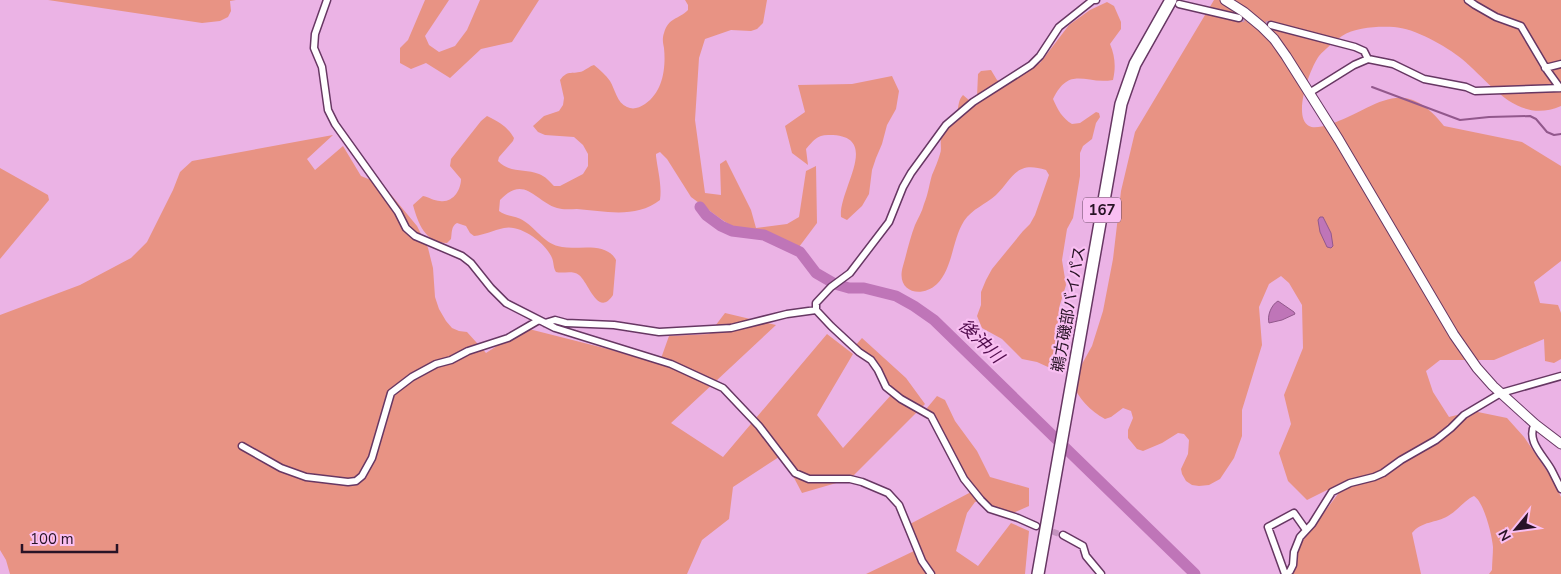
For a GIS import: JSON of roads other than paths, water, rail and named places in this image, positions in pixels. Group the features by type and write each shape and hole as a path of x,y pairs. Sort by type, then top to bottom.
{"highway":[{"name":"鵜方磯部バイパス","path":"1038,574 1121,104 1135,64 1175,2"}],"street":[{"path":"327,0 316,34 314,48 322,67 328,110 335,124 398,212 406,228 416,236 462,256 471,263 506,303 542,322 611,347 671,364 723,388 759,426 788,465 801,477 809,479 850,479 888,493 899,505 922,561 931,574"},
{"path":"1036,526 990,509 981,500 964,479 931,416 901,399 886,387 871,360 859,352 831,326 816,310 816,303 850,272 889,222 911,172 946,126 972,102 1031,65 1040,56 1059,27 1094,0"},
{"path":"1225,0 1244,12 1274,39 1309,93 1454,335 1477,368 1501,394 1561,444"},
{"path":"1468,0 1496,17 1521,26 1560,88"},
{"path":"1175,2 1239,18"},
{"path":"1271,25 1355,47 1364,51 1368,59"},
{"path":"1309,93 1354,65 1368,59 1393,64 1424,79 1466,87 1475,91 1560,88"},
{"path":"1546,68 1561,64"},
{"path":"242,446 281,468 306,477 348,482 356,481 362,476 372,458 391,393 412,377 436,364 452,360 468,351 508,338 542,322 555,320 566,323 614,325 659,332 731,328 787,314 816,310"},
{"path":"1306,530 1294,513 1268,527 1286,574 1290,572 1293,565 1294,552 1300,537 1306,530 1332,492 1350,483 1383,473 1401,460 1436,440 1464,415 1501,394 1561,376"},
{"path":"1535,424 1532,429 1534,445 1552,470 1561,489"},
{"path":"1063,535 1082,546 1086,556 1101,574"}],"waterway":[{"path":"1372,87 1460,120 1530,116 1536,119 1547,132 1554,135 1561,134"},
{"name":"後沖川","path":"700,207 706,215 721,226 732,231 764,235 800,252 816,273 835,284 849,288 864,288 896,296 934,320 1195,574"}],"tunnel":[{"path":"1239,18 1271,25"},
{"path":"1044,529 1063,535"}]}
